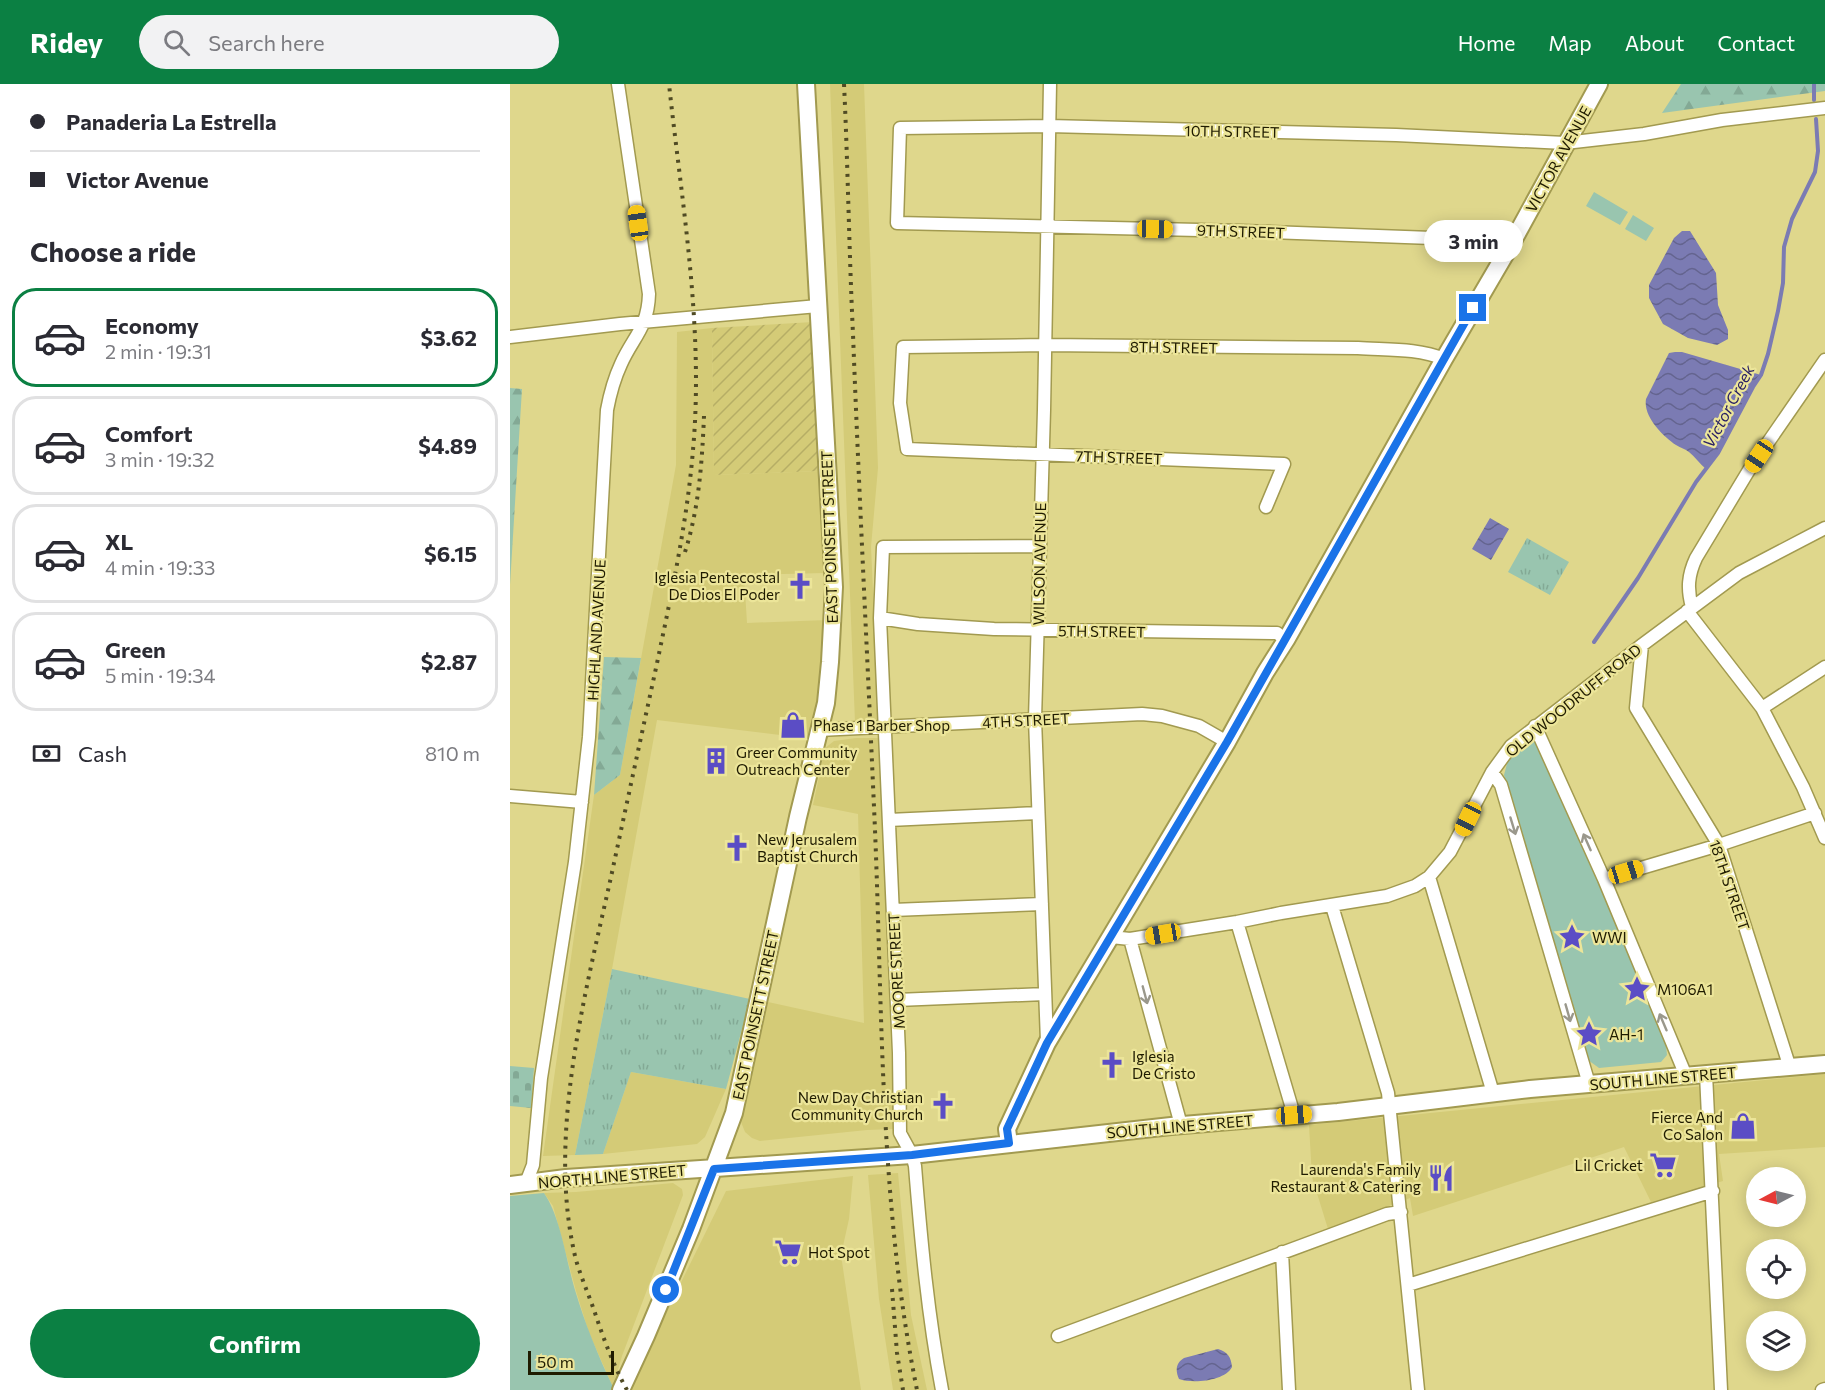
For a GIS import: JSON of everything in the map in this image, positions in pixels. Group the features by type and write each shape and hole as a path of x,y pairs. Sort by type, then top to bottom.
{"main road":[{"name":"EAST POINSETT STREET","path":"621,1390 666,1290 734,1113 800,810 826,703 834,587 806,84"},
{"name":"VICTOR AVENUE","path":"1009,1143 1007,1129 1047,1043 1286,640 1513,241 1599,84"},
{"name":"SOUTH LINE STREET","path":"714,1169 912,1155 1181,1125 1338,1112 1493,1093 1825,1064"},
{"name":"NORTH LINE STREET","path":"518,1184 566,1178 697,1168 714,1169"}],"street":[{"name":"HIGHLAND AVENUE","path":"518,1184 533,1165 541,1078 562,950 590,737 607,410 612,385 621,363 645,322 648,308 649,294 618,84"},
{"name":"WILSON AVENUE","path":"1047,1043 1035,719 1050,84"},
{"name":"10TH STREET","path":"897,223 900,128 1049,126 1396,135 1565,143 1644,134 1722,120 1825,108"},
{"name":"9TH STREET","path":"897,223 1242,231 1513,241"},
{"path":"510,337 818,306"},
{"name":"8TH STREET","path":"907,449 900,403 903,347 1045,345 1358,348 1398,350 1434,355 1444,359"},
{"path":"1825,360 1749,470 1690,569 1688,582 1690,609 1762,708 1815,813 1825,838"},
{"name":"7TH STREET","path":"907,449 1284,464 1266,507"},
{"name":"OLD WOODRUFF ROAD","path":"1111,937 1130,939 1237,922 1396,894 1414,886 1429,877 1456,842 1492,772 1511,746 1739,573 1825,528"},
{"name":"MOORE STREET","path":"942,1390 931,1326 915,1166 912,1155 900,1133 897,1000 880,618 883,547 1039,546"},
{"name":"5TH STREET","path":"880,618 956,627 1277,633 1286,640"},
{"name":"18TH STREET","path":"1642,645 1636,708 1719,845 1790,1068"},
{"path":"1762,708 1825,667"},
{"name":"4TH STREET","path":"819,730 1123,714 1162,716 1199,726 1227,742"},
{"path":"1535,726 1604,879 1686,1076"},
{"path":"1492,772 1501,784 1589,1084"},
{"path":"510,796 582,802"},
{"path":"889,820 1038,813"},
{"path":"1604,879 1719,845 1815,813"},
{"path":"1429,877 1493,1093"},
{"path":"893,910 1042,904"},
{"path":"1332,906 1388,1093 1418,1390"},
{"path":"1237,922 1294,1115"},
{"path":"1130,939 1181,1125"},
{"path":"897,1000 1046,994"},
{"path":"1706,1074 1721,1390"},
{"path":"1408,1285 1713,1191"},
{"path":"1058,1336 1387,1214 1401,1212"},
{"path":"1282,1252 1289,1390"}],"shaded area":[{"path":"830,84 864,84 878,468 871,547 879,722 855,722"},
{"path":"813,322 819,471 714,475 712,328"},
{"path":"712,328 714,475 819,471 825,573 744,575 747,623 827,620 820,697 812,739 657,720 612,969 575,1155 543,1156 594,795 620,775 676,465 677,332"},
{"path":"880,738 894,1129 760,1141 745,1132 741,1122 768,1002 864,1023 858,814 813,805 825,748 834,741"},
{"path":"631,1072 726,1089 705,1137 697,1144 603,1154"},
{"path":"1825,1074 1825,1147 1719,1154 1723,1181 1651,1202 1624,1147 1413,1216 1410,1198 1328,1229 1312,1177 1309,1125"},
{"path":"898,1173 911,1315 927,1390 893,1390 879,1299 868,1175"},
{"path":"853,1176 849,1219 841,1255 861,1390 628,1390 726,1191"},
{"path":"673,1183 682,1189 683,1195 622,1356 613,1387 589,1333 553,1206 544,1193"}],"green space":[{"path":"1681,84 1825,84 1825,91 1662,113"},
{"path":"1594,192 1628,212 1620,225 1586,206"},
{"path":"1633,215 1654,228 1646,241 1625,229"},
{"path":"510,388 522,389 510,585"},
{"path":"1527,538 1569,562 1550,595 1508,572"},
{"path":"604,657 641,658 620,775 594,795"},
{"path":"1532,737 1538,738 1666,1045 1667,1055 1661,1062 1599,1068 1588,1060 1504,775 1508,760"},
{"path":"612,969 750,999 726,1089 631,1072 603,1154 575,1155"},
{"path":"510,1066 534,1068 531,1108 510,1106"},
{"path":"544,1193 555,1214 579,1303 613,1387 611,1390 510,1390 510,1196"}],"water":[{"path":"1682,231 1690,231 1716,273 1718,305 1728,330 1728,339 1717,345 1688,338 1663,324 1649,298 1649,285 1674,238"},
{"path":"1682,352 1761,375 1706,469 1689,452 1665,437 1651,419 1646,406 1646,399 1669,353"},
{"path":"1490,518 1509,529 1491,560 1472,549"},
{"path":"1218,1349 1227,1353 1230,1358 1232,1367 1228,1372 1208,1380 1179,1379 1177,1367 1181,1360"}],"waterway":[{"name":"Victor Creek","path":"1814,84 1814,100"},
{"name":"Victor Creek","path":"1594,642 1638,578 1696,482 1718,453 1761,375 1778,311 1783,283 1784,247 1792,219 1815,172 1818,151 1816,119"}],"railway":[{"path":"627,1390 609,1351 576,1260 568,1214 565,1166 572,1067 590,970 673,587 687,505 693,450 696,404 694,312 669,84"},
{"path":"844,84 884,1099 895,1245 904,1318 917,1390"},
{"path":"685,552 694,519 699,485 704,416"},
{"path":"892,1289 897,1353 903,1390"}],"place":[{"name":"Iglesia Pentecostal De Dios El Poder","path":"800,586"},
{"name":"Phase 1 Barber Shop","path":"793,725"},
{"name":"Greer Community Outreach Center","path":"716,761"},
{"name":"New Jerusalem Baptist Church","path":"737,848"},
{"name":"WWI","path":"1572,937"},
{"name":"M106A1","path":"1637,989"},
{"name":"AH-1","path":"1589,1034"},
{"name":"Iglesia De Cristo","path":"1112,1065"},
{"name":"New Day Christian Community Church","path":"943,1106"},
{"name":"Fierce And Co Salon","path":"1743,1126"},
{"name":"Lil Cricket","path":"1663,1165"},
{"name":"Laurenda's Family Restaurant & Catering","path":"1441,1178"},
{"name":"Hot Spot","path":"788,1252"}],"route":[{"path":"666,1290 714,1169 912,1155 1009,1143 1007,1129 1047,1043 1227,742 1473,308"}]}
